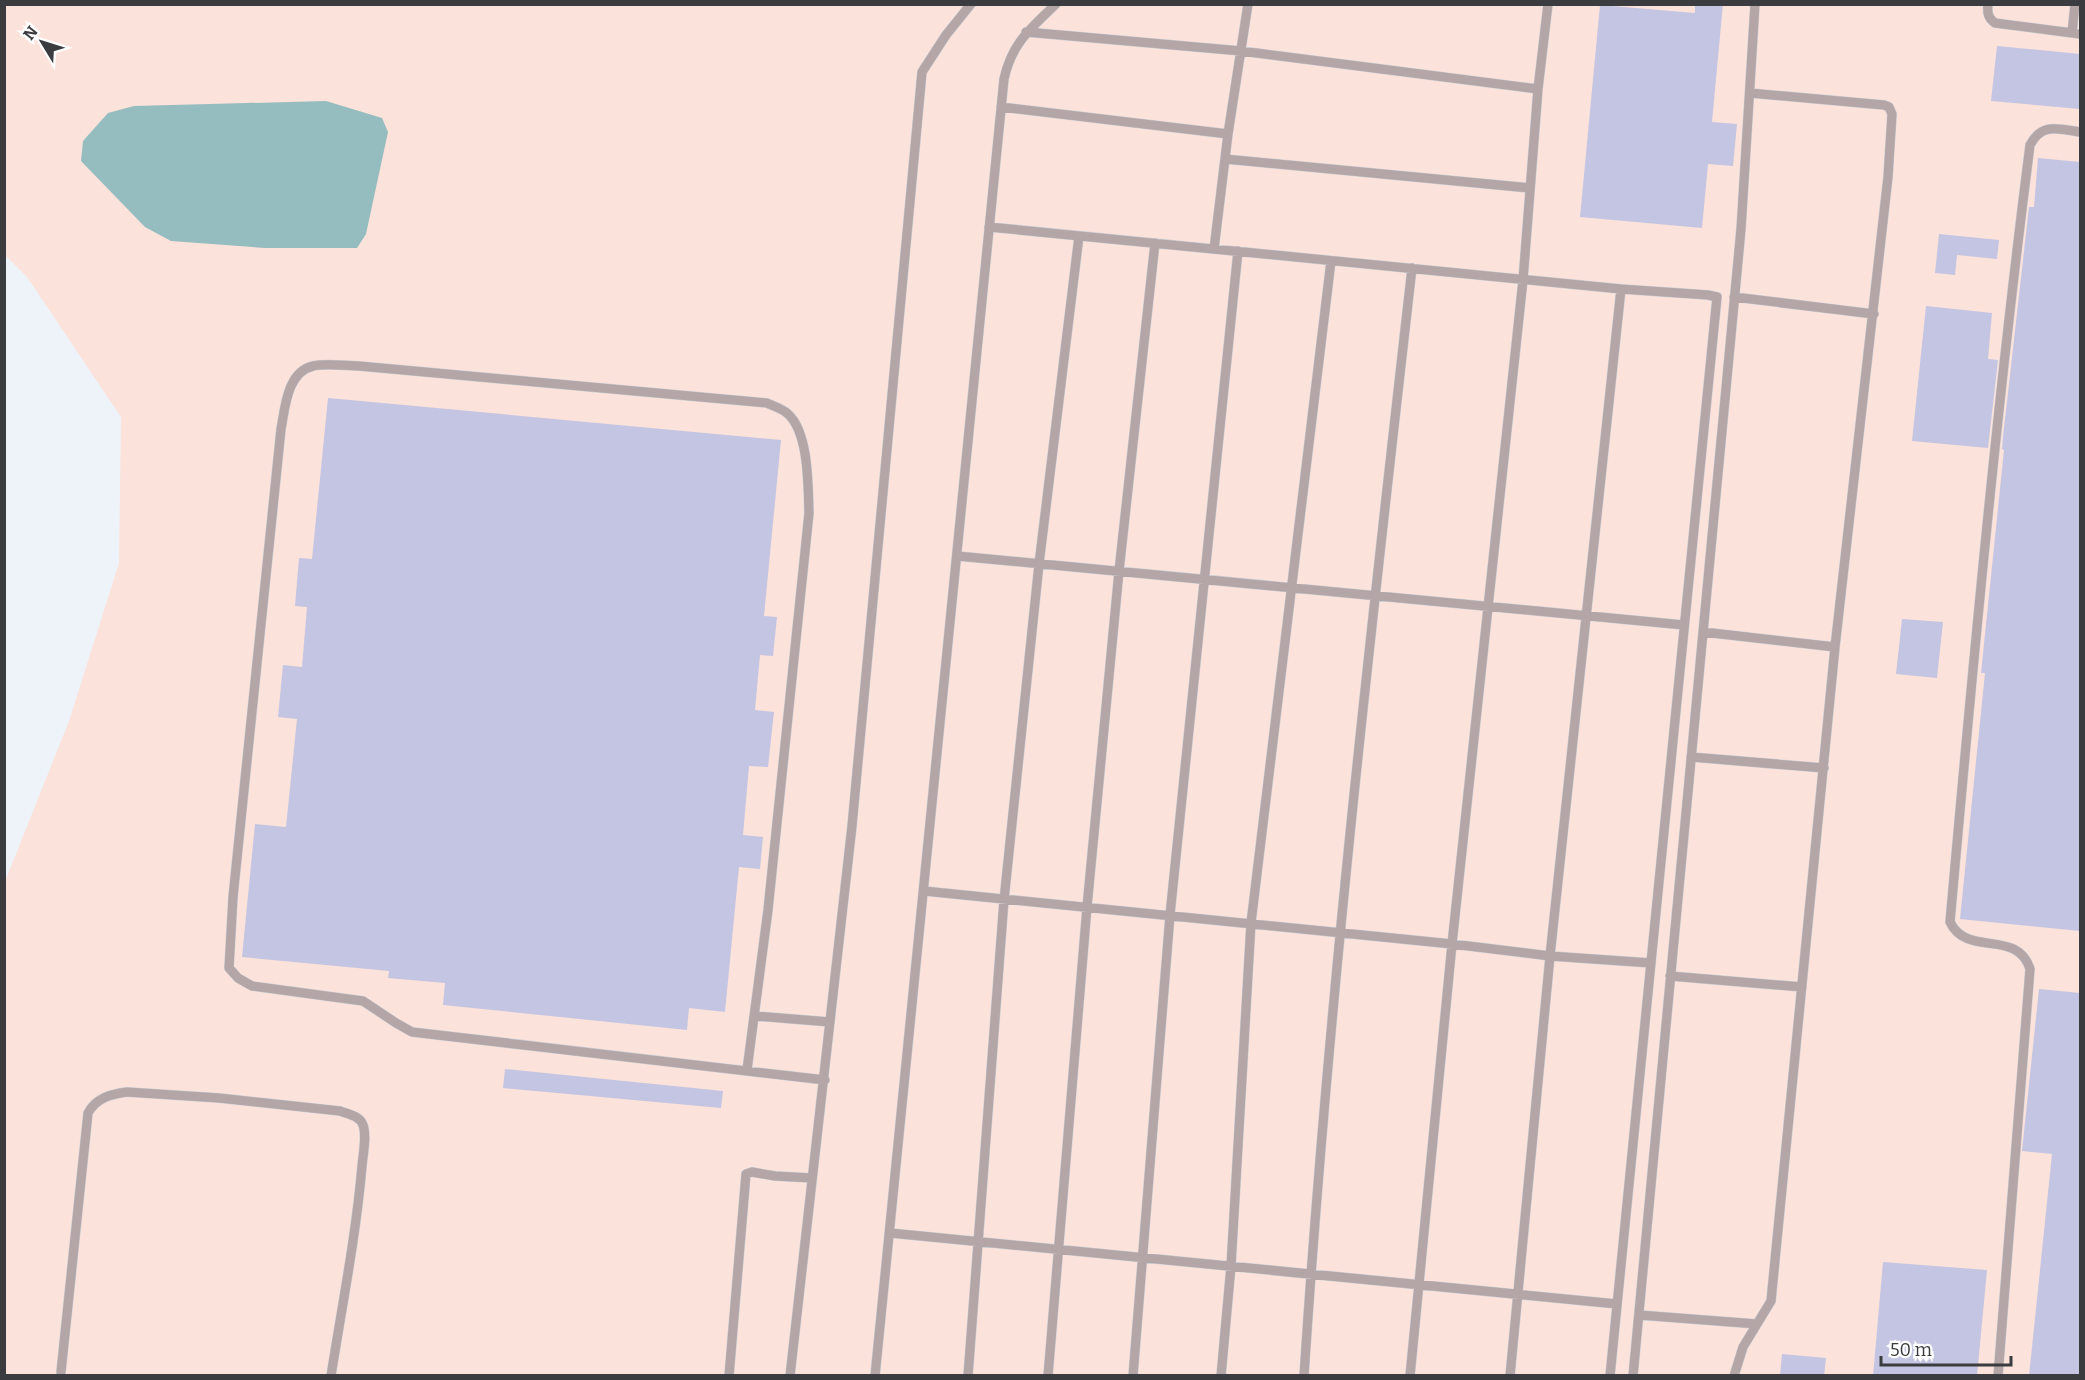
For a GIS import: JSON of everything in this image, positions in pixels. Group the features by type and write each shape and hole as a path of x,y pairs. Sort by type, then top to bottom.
{"lane":[{"path":"790,1376 854,814 922,72 946,35 971,4"},
{"path":"876,1376 1001,107 1008,61 1026,32 1056,4"},
{"path":"1214,249 1228,134 1248,4"},
{"path":"1410,1376 1452,944 1523,279 1538,89 1548,4"},
{"path":"1633,1376 1734,297 1755,4"},
{"path":"1988,4 1988,14 1995,23 2076,33 2075,4"},
{"path":"1026,32 1241,51 1538,89"},
{"path":"1734,1376 1743,1347 1771,1301 1835,647 1888,177 1891,110 1884,105 1750,93"},
{"path":"1001,107 1228,134"},
{"path":"1998,1376 2030,969 2024,957 2016,950 2009,946 1968,940 1959,936 1950,922 1980,592 2012,287 2030,145 2035,135 2045,128 2080,132"},
{"path":"1225,159 1530,188"},
{"path":"989,227 1621,289 1716,296 1718,300 1610,1376"},
{"path":"968,1376 1004,900 1039,564 1078,236"},
{"path":"1048,1376 1087,907 1119,571 1155,243"},
{"path":"1133,1376 1170,915 1238,251"},
{"path":"1221,1376 1231,1266 1251,924 1331,261"},
{"path":"1304,1376 1341,934 1375,596 1412,268"},
{"path":"1510,1376 1550,956 1621,289"},
{"path":"1734,297 1874,314"},
{"path":"747,1070 767,922 809,513 807,465 801,435 788,414 767,403 359,366 312,366 302,371 296,377 287,396 281,429 233,897 229,968 238,978 252,986 363,1001 412,1032 825,1080"},
{"path":"957,556 1684,625"},
{"path":"1703,632 1835,647"},
{"path":"1691,757 1824,768"},
{"path":"924,891 1452,944 1550,956 1651,963"},
{"path":"1670,976 1802,987"},
{"path":"755,1016 830,1022"},
{"path":"61,1372 88,1113 100,1100 113,1094 126,1092 219,1098 340,1111 354,1115 361,1121 364,1136 359,1200 331,1376"},
{"path":"729,1376 746,1174 752,1172 812,1178"},
{"path":"890,1233 1617,1304"},
{"path":"1638,1315 1757,1324"}],"shaded area":[{"path":"5,5 2080,5 2080,1375 5,1375 4,884 69,721 119,563 121,417 27,277 5,255"}],"water":[{"path":"326,101 382,118 388,132 366,234 357,248 265,248 171,241 145,227 81,161 83,141 108,113 134,106"}],"building":[{"path":"1695,4 1723,4 1712,122 1737,124 1733,166 1708,164 1702,228 1580,217 1600,5 1695,13"},
{"path":"1997,46 2080,54 2080,109 1991,101"},
{"path":"2038,158 2080,162 2080,931 1960,919 1985,673 1981,673 2004,450 2002,449 2003,437 2029,207 2034,207"},
{"path":"1939,234 1999,240 1997,259 1957,255 1955,275 1935,273"},
{"path":"1926,306 1992,313 1988,359 1998,360 1988,448 1912,441"},
{"path":"328,398 781,440 764,616 777,617 773,656 760,655 755,710 774,712 768,767 749,766 743,835 763,837 760,869 739,867 725,1012 689,1008 687,1030 443,1005 445,983 388,978 389,971 242,957 255,824 286,827 297,719 278,717 283,665 302,667 307,607 295,606 299,558 312,559"},
{"path":"1902,619 1943,622 1937,678 1896,674"},
{"path":"2039,989 2080,993 2080,1376 2029,1376 2052,1154 2022,1151"},
{"path":"505,1069 723,1091 721,1108 503,1088"},
{"path":"1883,1262 1987,1270 1977,1376 1873,1376"},
{"path":"1782,1354 1826,1358 1824,1376 1780,1376"}]}
